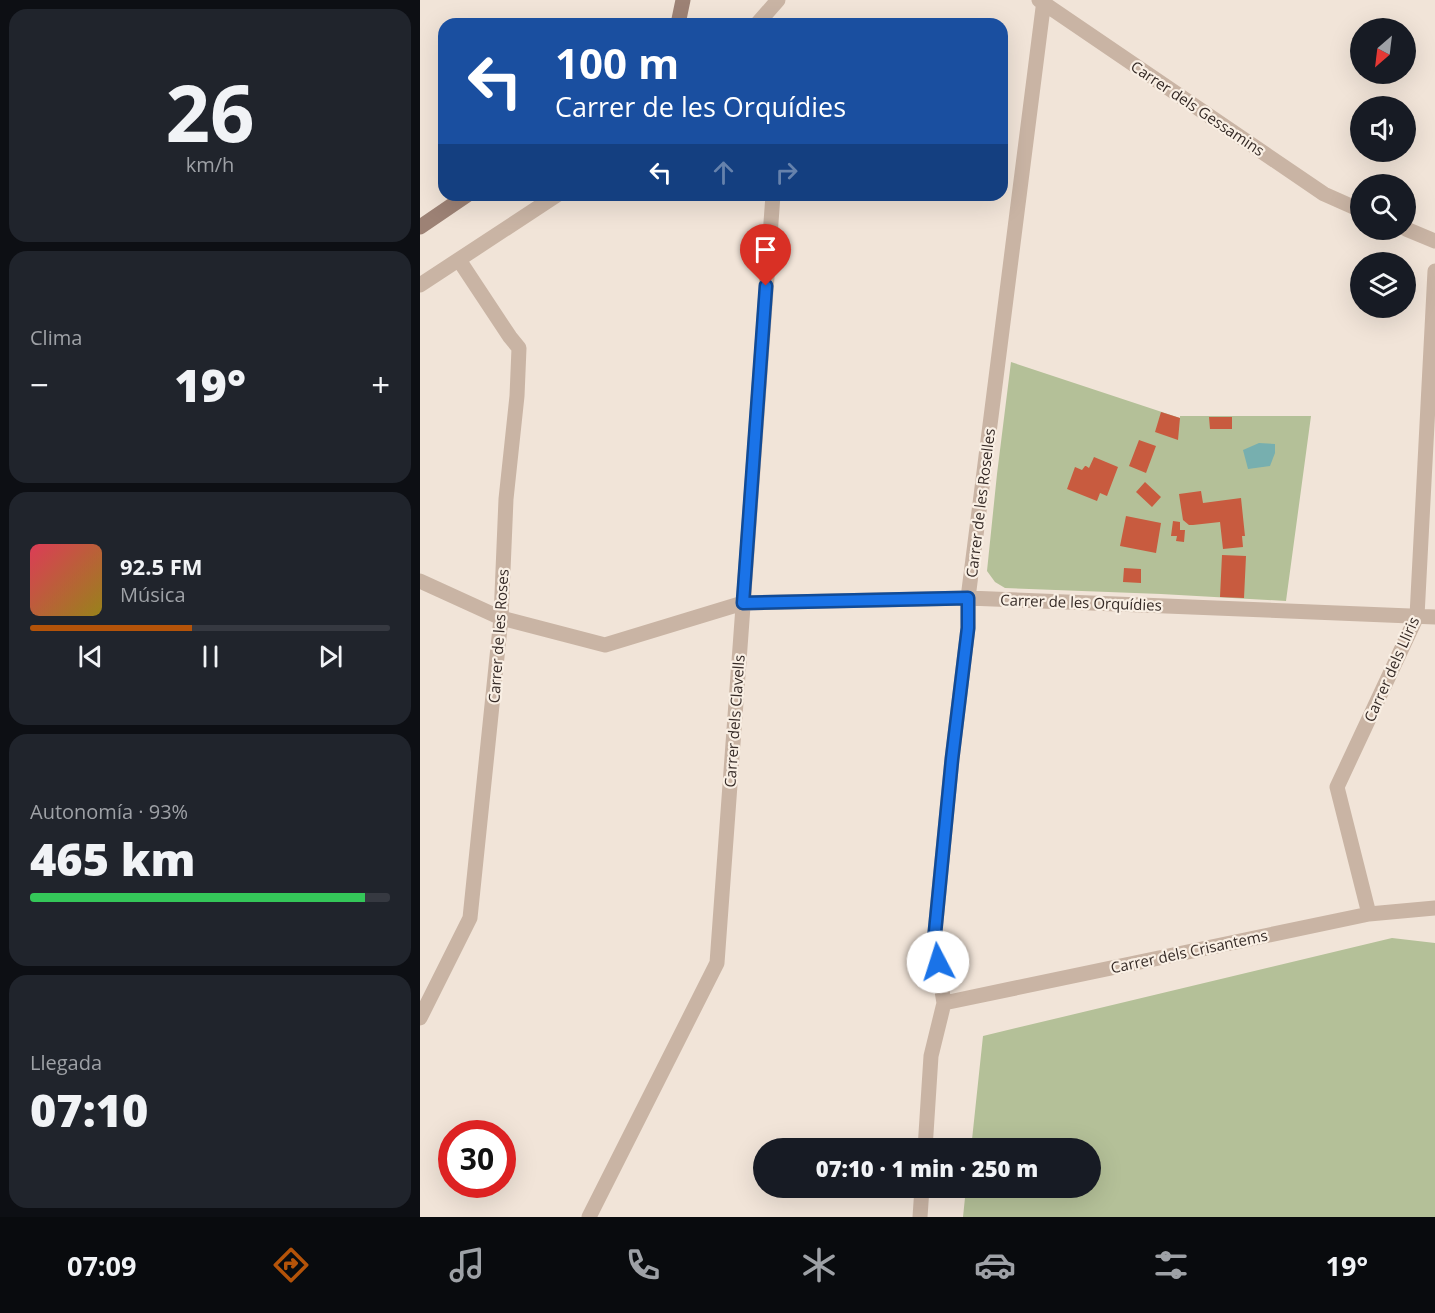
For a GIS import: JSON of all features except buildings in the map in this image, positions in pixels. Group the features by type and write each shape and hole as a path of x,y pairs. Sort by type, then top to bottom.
{"main road":[{"path":"679,18 682,0"},
{"path":"420,227 458,201"}],"street":[{"path":"762,18 778,0"},
{"name":"Carrer dels Gessamins","path":"1042,1 1324,194 1350,206"},
{"name":"Carrer de les Roselles","path":"926,1138 931,1056 944,1003 934,942 952,759 968,628 968,598 1042,1"},
{"path":"420,285 548,201"},
{"name":"Carrer dels Clavells","path":"589,1217 717,963 773,201"},
{"path":"1416,233 1435,241"},
{"name":"Carrer de les Roses","path":"420,1018 470,918 501,618 506,500 517,396 519,348 459,260"},
{"name":"Carrer dels Lliris","path":"1369,914 1337,787 1417,616 1435,272"},
{"name":"Carrer de les Orquídies","path":"420,581 501,618 604,645 743,603 968,598 1435,617"},
{"name":"Carrer dels Crisantems","path":"944,1003 1369,914 1435,908"},
{"path":"920,1217 921,1198"}],"green space":[{"path":"1011,362 1180,418 1180,416 1311,416 1286,601 1005,588 995,582 987,571"},
{"path":"1392,938 1435,943 1435,1217 963,1217 965,1198 1101,1198 1101,1138 972,1138 983,1036"}],"water":[{"path":"1259,443 1275,444 1275,453 1270,466 1248,469 1243,450"}],"route":[{"path":"766,286 743,603 968,598 968,628 952,759 934,942 938,962"}]}
